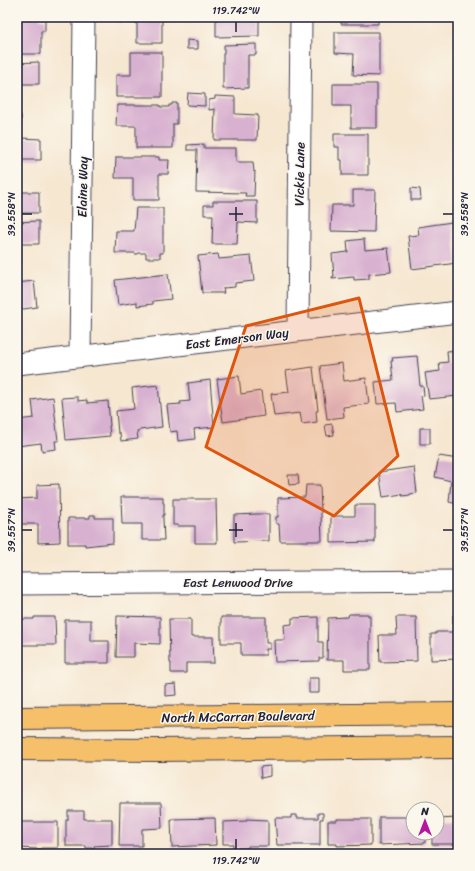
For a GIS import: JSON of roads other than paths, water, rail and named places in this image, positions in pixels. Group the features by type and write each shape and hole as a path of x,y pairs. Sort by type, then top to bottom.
{"main road":[{"name":"North McCarran Boulevard","path":"17,718 458,714"},
{"path":"17,749 157,750 458,748"}],"street":[{"name":"Elaine Way","path":"80,356 84,17"},
{"name":"Vickie Lane","path":"298,330 301,17"},
{"name":"East Emerson Way","path":"17,364 458,312"},
{"name":"East Lenwood Drive","path":"17,584 458,581"}]}
